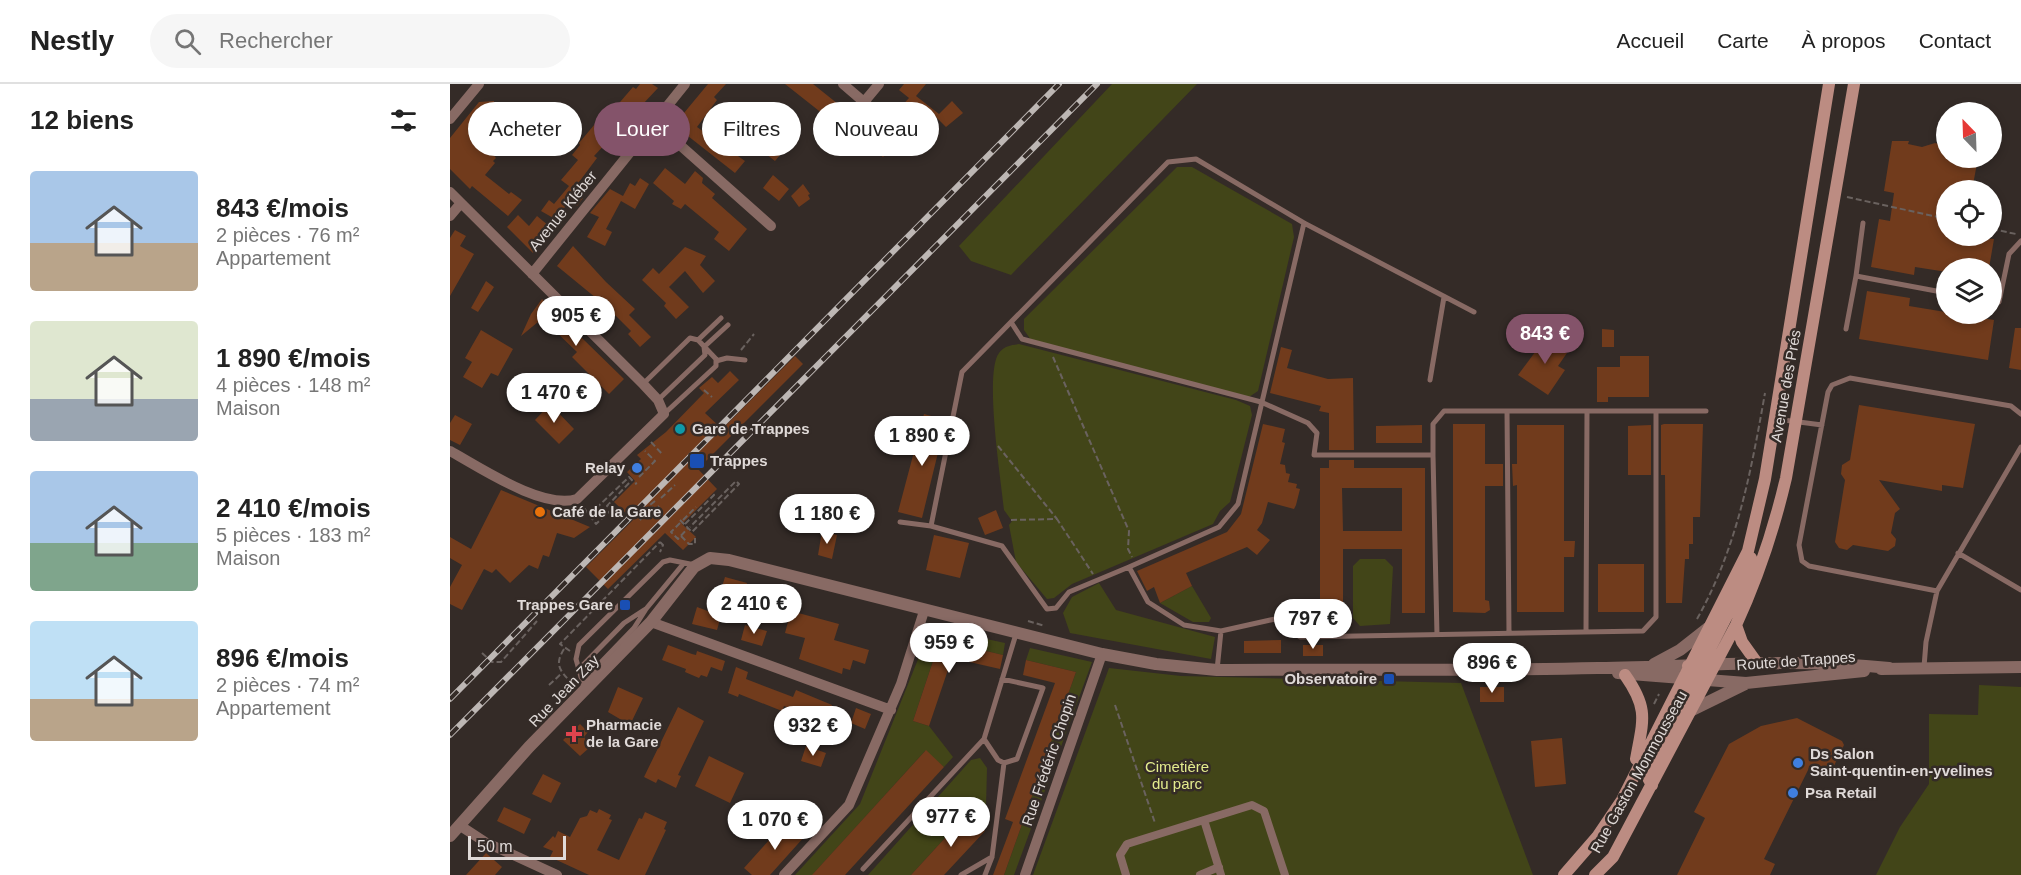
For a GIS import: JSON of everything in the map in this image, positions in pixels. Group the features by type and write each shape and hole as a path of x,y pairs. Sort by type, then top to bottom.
{"main road":[{"name":"Avenue des Prés","path":"1829,84 1765,479 1748,550 1688,666 1694,679 1707,666 1736,625 1752,589 1774,526 1795,421 1854,84"},
{"path":"1707,666 1751,557 1748,550"},
{"path":"1736,625 1742,642 1757,663"},
{"path":"1625,675 1635,689 1644,712 1634,772"},
{"path":"1634,772 1694,679"},
{"path":"1652,785 1647,776 1694,679"},
{"name":"Rue Gaston Monmousseau","path":"1597,874 1613,857 1692,710 1694,679"},
{"name":"Rue Gaston Monmousseau","path":"1564,875 1597,837 1622,800 1634,772"}],"street":[{"path":"450,120 479,84"},
{"name":"Avenue Kléber","path":"670,102 685,84"},
{"path":"843,84 864,102 879,84"},
{"path":"690,154 771,226"},
{"name":"Avenue Kléber","path":"532,274 627,156"},
{"path":"450,192 643,384 658,400 664,414 577,499 554,501 513,485 450,452"},
{"path":"450,216 461,203"},
{"path":"697,565 710,558 729,560 1016,634 1156,664 1217,670 1600,668"},
{"name":"Rue Jean Zay","path":"450,836 583,689 651,622 697,565"},
{"path":"784,875 849,805 891,710 924,611"},
{"path":"651,622 891,710"},
{"path":"1653,665 1680,650 1708,628"},
{"name":"Rue Frédéric Chopin","path":"1025,875 1102,654"},
{"name":"Route de Trappes","path":"1600,668 1757,663 1858,665 1889,668 2021,667"},
{"name":"Route de Trappes","path":"1600,668 1625,675 1746,683 1889,668"},
{"path":"1692,710 1746,683"},
{"path":"1126,875 1120,855 1127,844 1252,805 1264,811 1285,875"},
{"path":"1200,875 1220,871 1204,820"},
{"path":"459,825 485,842 557,875"}],"lane":[{"path":"932,526 962,372 1168,162 1196,159 1304,223 1474,312"},
{"path":"900,522 932,526 1002,546 1047,609 1056,608 1069,592 1219,527 1238,504 1304,223"},
{"path":"1846,329 1863,224"},
{"path":"2002,288 2009,254 2021,241"},
{"path":"1856,276 1936,291"},
{"path":"1430,380 1444,297"},
{"path":"698,340 721,318"},
{"path":"1011,322 1022,339 1261,402 1308,423 1317,433 1314,455 1433,455"},
{"path":"704,347 728,325"},
{"path":"643,384 690,338 698,340 716,361 716,366 664,414"},
{"path":"658,400 705,356 704,347"},
{"path":"716,361 727,358 745,360"},
{"path":"1937,591 1809,566 1802,561 1799,545 1827,392 1832,385 1850,378 2011,406 2021,414"},
{"path":"1437,635 1433,424 1444,411 1706,411"},
{"path":"1507,411 1509,633"},
{"path":"1586,632 1587,411"},
{"path":"1132,565 1148,602 1184,625 1221,631 1275,619 1300,637 1643,631 1656,617 1656,411"},
{"path":"1774,419 1821,425"},
{"path":"1924,668 1926,642 1937,591 2021,447"},
{"path":"2014,459 2021,455"},
{"path":"1958,553 2021,590"},
{"path":"583,689 576,659 579,645 663,562 697,565"},
{"path":"583,689 684,563"},
{"path":"579,669 624,623 646,609"},
{"path":"1217,670 1221,631"},
{"path":"863,869 984,738 1016,634"},
{"path":"984,738 998,760 1004,763 1017,759 1043,688 1002,679"},
{"path":"985,875 992,858 1004,763"},
{"path":"961,875 992,858"}],"path":[{"path":"1845,197 1936,217"},
{"path":"2002,231 2021,235"},
{"path":"1048,346 1129,531 1128,549 1132,565"},
{"path":"1693,625 1716,582 1739,521 1767,383"},
{"path":"654,445 663,455"},
{"path":"998,446 1057,519 1097,580"},
{"path":"639,477 655,461 643,449"},
{"path":"577,499 589,515 596,524 611,510 607,506 632,480 629,477 589,515"},
{"path":"681,521 689,527 692,532 739,484 735,480 689,527 678,539 671,532 681,521 696,507"},
{"path":"662,498 675,485"},
{"path":"685,524 713,494"},
{"path":"640,520 657,503"},
{"path":"1011,520 1057,519"},
{"path":"681,536 689,544 694,544 695,538"},
{"path":"560,644 660,542 663,545 661,554"},
{"path":"1023,620 1044,625 1050,630"},
{"path":"482,653 492,662 501,662 537,621"},
{"path":"564,649 557,664 562,673 583,689"},
{"path":"549,685 562,673"},
{"name":"Rue Gaston Monmousseau","path":"1652,709 1659,694"},
{"path":"1115,705 1159,834"}],"green space":[{"path":"1112,84 1197,84 1011,275 971,261 959,246"},
{"path":"1177,167 1192,167 1292,224 1294,237 1258,391 1249,397 1031,340 1024,330 1024,319"},
{"path":"1019,344 1236,400 1250,406 1252,415 1230,502 1220,511 1213,524 1072,584 1054,598 1047,599 1016,562 1009,525 1012,521 1004,510 997,452 993,404 995,364 1003,349"},
{"path":"1360,559 1385,559 1393,567 1390,624 1360,626 1353,618 1353,566"},
{"path":"1099,583 1116,610 1215,637 1211,659 1070,633 1063,613 1072,597"},
{"path":"1192,586 1211,618 1209,622 1193,622 1160,603"},
{"path":"931,627 1005,643 1003,655 940,640 913,721 929,726 953,757 944,767 925,751 814,873 815,875 795,875 860,804"},
{"path":"1030,648 1092,662 1014,875 1004,875 1076,672 1026,660"},
{"name":"Cimetière du parc","path":"1109,668 1181,676 1461,683 1533,875 1033,875"},
{"path":"1979,685 2021,687 2021,875 1876,875 1900,827 1929,784 1929,714 1978,715"},
{"path":"980,758 987,768 986,806 973,820 967,814 911,875 868,875 971,760"}],"building":[{"path":"640,84 652,84 658,88 645,102 620,102 633,87 636,89"},
{"path":"708,84 726,84 714,97 717,100 716,102 702,102 702,120 697,127 702,131 702,147 690,138 690,106"},
{"path":"785,84 813,84 836,102 813,102 813,106"},
{"path":"904,84 926,84 916,96 924,102 905,102 909,98 899,90"},
{"path":"952,101 963,113 946,127 939,120 939,114"},
{"path":"468,116 468,156 494,156 496,158 493,161 495,163 485,175 509,194 511,192 522,200 508,216 472,186 470,189 450,169 450,138"},
{"path":"594,125 594,156 597,158 573,190 583,198 577,206 570,201 555,219 541,211 549,200 554,204 569,186 561,180 578,160 573,156 582,156 582,139"},
{"path":"1892,141 1909,141 1908,144 1922,147 1936,143 1936,168 1976,168 1974,180 1936,180 1936,246 1993,246 1991,258 1936,258 1936,270 1915,267 1914,275 1871,267 1879,219 1890,221 1894,193 1884,191"},
{"path":"713,156 738,156 745,161 735,173"},
{"path":"769,156 779,156 775,161"},
{"path":"665,168 685,184 695,171 703,178 702,183 715,194 712,198 747,229 729,251 714,239 719,232 685,204 681,209 672,204 674,201 653,183"},
{"path":"773,175 789,189 779,201 763,188"},
{"path":"640,178 649,184 635,209 621,201 606,229 612,232 605,246 587,237 599,217 590,213 610,189 623,196 630,183 635,186"},
{"path":"803,184 810,194 808,195 810,199 799,207 791,196"},
{"path":"518,215 529,226 537,216 549,226 539,239 543,242 533,253 507,227"},
{"path":"455,230 466,236 460,246 474,254 450,296 450,238"},
{"path":"573,246 635,309 629,315 651,337 640,347 628,334 631,331 607,307 557,266"},
{"path":"685,247 706,256 700,265 715,281 703,293 685,271 669,287 689,307 676,319 664,306 666,303 642,280 653,268 659,274"},
{"path":"486,281 494,287 478,312 471,308"},
{"path":"1867,291 1910,298 1909,306 1936,310 1936,324 1993,324 1988,360 1859,339"},
{"path":"542,299 624,379 609,394 572,357 577,352 550,326 546,329 538,322 521,336 531,314"},
{"path":"2015,328 2021,328 2021,370 2009,368"},
{"path":"1602,329 1614,330 1614,347 1602,347"},
{"path":"481,330 513,349 498,376 491,373 482,388 463,377 472,362 465,358"},
{"path":"1550,332 1560,338 1555,346 1567,353 1558,366 1565,370 1548,395 1518,375"},
{"path":"1281,347 1292,350 1287,368 1328,379 1353,378 1354,450 1329,450 1329,413 1319,411 1321,406 1270,393"},
{"path":"795,356 803,364 698,469 717,489 682,524 696,537 683,550 665,533 608,589 586,567 633,520 614,502 635,481 627,472 641,459 637,455 666,432 704,393 699,388 712,377 718,383 730,371 739,380 705,413 722,429"},
{"path":"1620,356 1649,356 1649,397 1608,397 1608,402 1597,402 1597,367 1620,367"},
{"path":"550,404 574,429 559,444 535,420"},
{"path":"1859,405 1975,424 1963,488 1942,485 1942,491 1879,480 1900,509 1895,513 1891,533 1896,539 1895,546 1888,551 1853,545 1847,550 1839,548 1835,542 1845,480 1841,474 1842,465 1850,460"},
{"path":"924,414 946,420 922,518 898,512"},
{"path":"455,415 472,424 460,445 450,440 450,423"},
{"path":"1263,424 1285,429 1282,442 1285,443 1280,464 1285,465 1286,473 1290,474 1288,482 1297,484 1296,488 1300,489 1294,509 1268,502 1262,523 1257,530 1270,540 1257,555 1247,547 1186,573 1192,586 1160,603 1154,587 1147,591 1137,571 1227,532 1241,514"},
{"path":"1453,424 1485,424 1485,464 1503,464 1503,486 1485,486 1485,600 1489,601 1490,610 1485,613 1453,612"},
{"path":"1703,424 1700,517 1693,517 1693,544 1689,544 1689,559 1685,559 1682,603 1666,603 1665,475 1661,475 1661,425"},
{"path":"1422,425 1422,443 1376,443 1376,426"},
{"path":"1517,425 1564,425 1564,541 1575,541 1574,557 1564,557 1564,612 1517,612 1517,485 1513,486 1512,464 1517,464"},
{"path":"1651,425 1651,475 1628,475 1628,426"},
{"path":"1329,460 1354,460 1354,468 1425,468 1425,613 1402,613 1402,549 1343,549 1343,613 1320,613 1320,468 1329,468","holes":["1342,488 1402,488 1402,531 1343,531"]},
{"path":"501,490 590,527 574,538 557,533 549,557 543,555 538,569 529,565 510,583 496,569 492,573 484,569 462,610 450,604 450,587 462,565 450,558 450,537 471,549"},
{"path":"996,510 1003,528 985,535 978,518"},
{"path":"822,531 837,535 832,559 818,555"},
{"path":"934,535 969,543 960,578 926,570"},
{"path":"1598,564 1644,564 1644,612 1598,612"},
{"path":"725,577 747,583 743,596 721,590"},
{"path":"769,592 785,597 780,611 765,606"},
{"path":"697,607 721,616 717,630 692,624"},
{"path":"791,611 839,624 834,640 869,650 865,664 853,660 850,670 843,668 842,674 799,659 805,638 785,633"},
{"path":"745,625 767,631 762,646 741,640"},
{"path":"940,640 1003,655 1000,669 952,658 929,726 913,721"},
{"path":"1281,640 1281,653 1244,653 1244,641"},
{"path":"668,645 692,654 696,655 697,651 725,661 722,671 711,667 707,677 701,675 699,678 685,672 686,669 662,660"},
{"path":"1303,645 1323,645 1323,656 1303,656"},
{"path":"1026,660 1076,672 1004,875 993,875 1013,822 1005,819 1055,683 1023,675"},
{"path":"736,667 748,672 746,679 793,697 796,690 832,705 829,716 808,709 806,714 784,706 782,711 739,694 738,697 728,693"},
{"path":"618,687 643,698 630,725 608,712"},
{"path":"1480,687 1504,687 1504,702 1480,702"},
{"path":"678,707 704,721 678,775 681,776 676,788 658,779 656,783 644,777"},
{"path":"856,708 871,714 865,729 851,723"},
{"path":"1797,718 1842,741 1844,745 1831,772 1826,774 1810,766 1764,859 1775,864 1770,875 1677,875 1705,818 1694,812 1729,744 1761,726"},
{"path":"580,724 588,732 584,737 586,740 584,742 589,748 580,756 563,740"},
{"path":"1562,738 1566,784 1535,787 1531,741"},
{"path":"806,746 826,753 821,767 801,761"},
{"path":"926,750 944,767 845,875 812,875"},
{"path":"709,756 744,773 730,803 695,786"},
{"path":"543,774 561,783 551,803 532,794"},
{"path":"504,807 531,819 524,834 497,821"},
{"path":"599,809 611,815 609,819 612,820 597,850 619,860 639,818 642,819 645,812 667,822 664,829 666,830 645,875 589,875 550,857 553,851 543,847 553,836 555,838 558,831 570,837 580,818 587,816 590,810 597,813"},
{"path":"967,814 985,831 944,875 911,875"},
{"path":"787,820 805,836 770,875 752,875 744,868"},
{"path":"486,853 502,867 495,875 466,875"}],"railway":[{"path":"450,699 1059,84"},
{"path":"450,735 1097,84"}],"place":[{"name":"Gare de Trappes","path":"680,429"},
{"name":"Trappes","path":"697,461"},
{"name":"Relay","path":"637,468"},
{"name":"Café de la Gare","path":"540,512"},
{"name":"Trappes Gare","path":"625,605"},
{"name":"Observatoire","path":"1389,679"},
{"name":"Pharmacie de la Gare","path":"574,734"},
{"name":"Ds Salon Saint-quentin-en-yvelines","path":"1798,763"},
{"name":"Psa Retail","path":"1793,793"}]}
